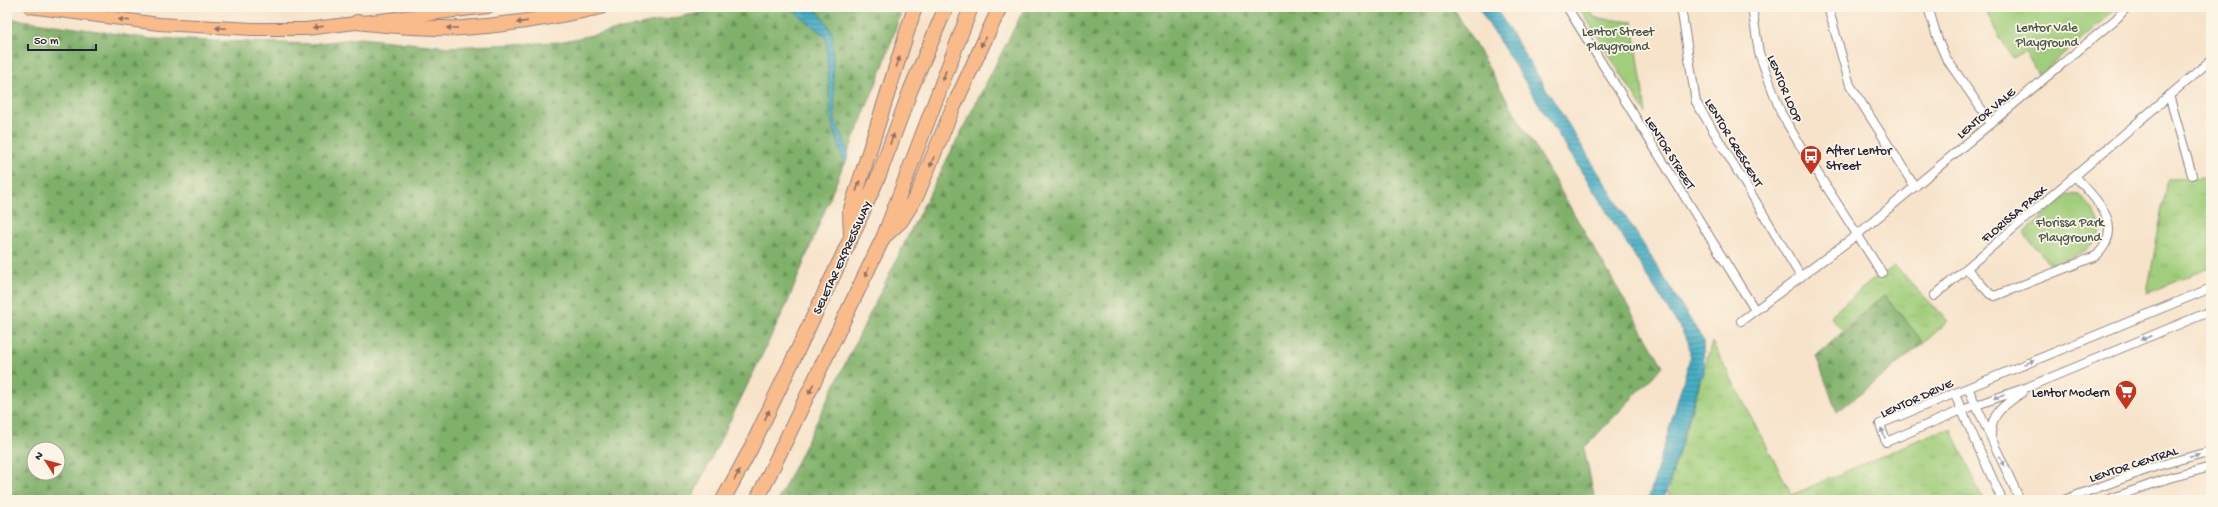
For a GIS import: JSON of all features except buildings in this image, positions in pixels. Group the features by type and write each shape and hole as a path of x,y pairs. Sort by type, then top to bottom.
{"highway":[{"path":"357,22 407,27 463,28 543,18 601,7"},
{"path":"851,238 850,212 915,7"},
{"name":"SELETAR EXPRESSWAY","path":"723,500 750,450 851,238 879,175 911,88 946,7"},
{"path":"757,500 884,236 914,162 971,7"},
{"path":"884,236 901,221 917,195 952,110 1000,7"}],"main road":[{"path":"36,7 127,21 223,28 306,29 488,7"}],"street":[{"name":"LENTOR STREET","path":"1567,7 1756,310"},
{"name":"LENTOR CRESCENT","path":"1681,7 1696,102 1801,277"},
{"name":"LENTOR LOOP","path":"1752,7 1759,53 1781,113 1804,152 1882,273"},
{"path":"1828,7 1850,85 1915,187"},
{"path":"1928,7 1938,40 1946,58 1991,123"},
{"name":"LENTOR VALE","path":"1858,234 2116,19 2126,7"},
{"name":"FLORISSA PARK","path":"1934,296 2211,60"},
{"path":"2169,95 2192,175"},
{"path":"1967,269 1990,294 1995,296 2096,256 2103,249 2107,237 2108,217 2075,176"},
{"path":"1741,321 1858,234"},
{"name":"LENTOR DRIVE","path":"2211,288 1880,424 1886,442 1962,410 2028,387 2211,311"},
{"path":"1991,437 1991,422 1996,415 2002,407 2028,387"},
{"path":"1968,388 2020,500"},
{"path":"1954,393 2002,500"},
{"name":"LENTOR CENTRAL","path":"2064,500 2157,466 2211,451"},
{"name":"LENTOR CENTRAL","path":"2106,500 2169,478 2211,467"}],"green space":[{"path":"727,7 903,7 882,69 787,304 691,500 7,500 7,18 152,39 312,44 360,38 449,47 559,42"},
{"path":"1025,7 1453,7 1663,366 1584,448 1595,500 778,500 912,228"},
{"name":"Lentor Street Playground","path":"1579,7 1589,10 1595,18 1633,22 1646,114"},
{"name":"Lentor Vale Playground","path":"1984,7 2118,7 2039,76 2025,51 2013,58 1996,31"},
{"path":"2211,178 2211,267 2147,293 2168,179"},
{"name":"Florissa Park Playground","path":"2068,194 2079,195 2092,209 2099,225 2099,235 2095,242 2079,254 2050,265 2023,233"},
{"path":"1895,266 1948,321 1924,343 1884,295 1842,330 1830,316 1870,282"},
{"path":"1884,295 1924,343 1837,412 1816,356"},
{"path":"1712,342 1792,495 1927,436 1940,431 1952,430 1983,500 1668,500 1671,479"}],"water":[{"path":"789,7 815,7 832,32 835,120 849,154 845,165 831,121 826,37"},
{"path":"1478,7 1495,7 1703,340 1704,367 1664,500 1648,500 1689,362 1690,351 1688,341"}],"place":[{"name":"After Lentor Street","path":"1811,176"},
{"name":"Lentor Modern","path":"2126,410"}]}
